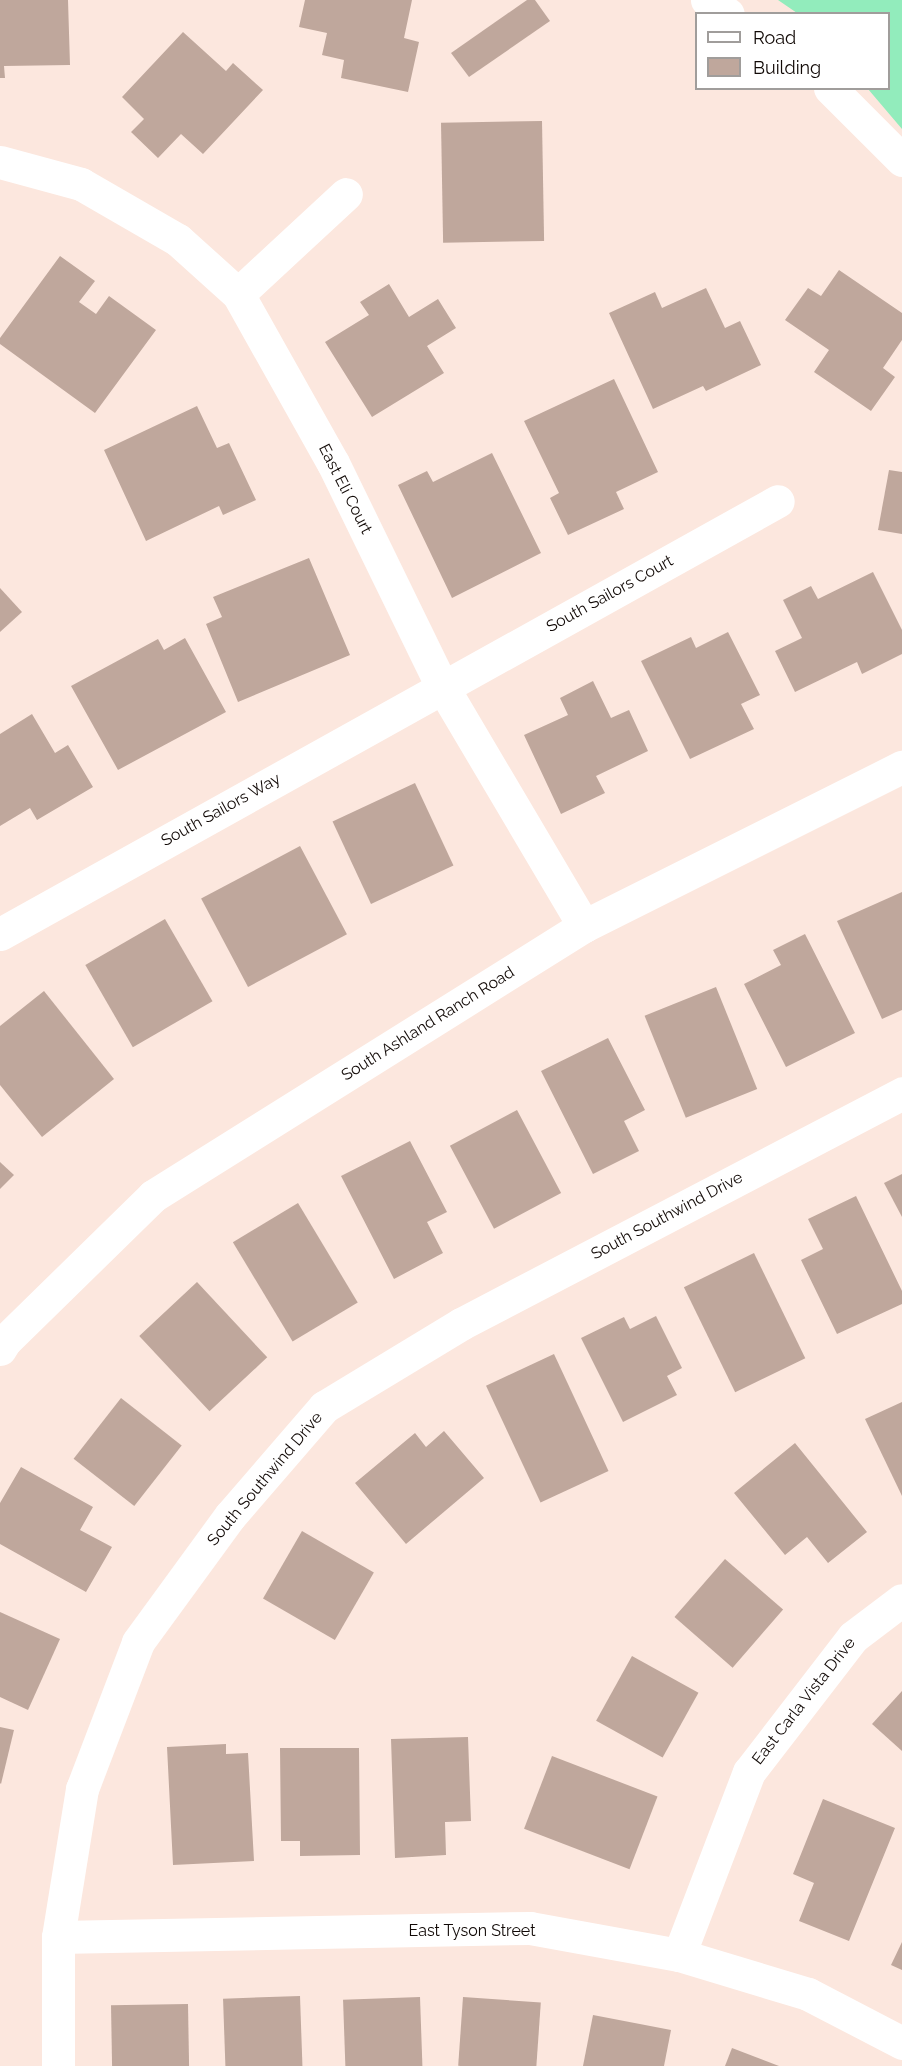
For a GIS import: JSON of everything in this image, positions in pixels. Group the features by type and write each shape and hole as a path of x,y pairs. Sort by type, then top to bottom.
{"street":[{"path":"707,0 725,12"},
{"path":"832,90 902,160"},
{"name":"East Eli Court","path":"0,162 81,184 178,240 238,294 333,463 442,686 584,926"},
{"path":"238,294 346,194"},
{"name":"South Sailors Court","path":"442,686 778,501"},
{"name":"South Sailors Way","path":"0,934 442,686"},
{"name":"South Ashland Ranch Road","path":"0,1349 5,1341 153,1196 584,926 902,767"},
{"name":"South Southwind Drive","path":"58,2066 58,1937 82,1788 138,1641 230,1516 324,1407 461,1324 902,1093"},
{"name":"East Carla Vista Drive","path":"679,1955 749,1772 853,1637 902,1600"},
{"name":"East Tyson Street","path":"58,1937 530,1928 679,1955 808,1994 902,2043"}],"green space":[{"path":"778,0 902,0 902,129 869,90 890,90 890,12 796,12"}],"building":[{"path":"0,0 68,0 70,65 4,66 5,78 0,78"},
{"path":"305,0 412,0 404,38 419,42 408,92 341,78 344,60 322,55 327,33 299,27"},
{"path":"527,0 535,0 550,21 469,77 451,53"},
{"path":"183,32 226,71 233,63 263,90 203,154 181,134 158,158 131,132 144,119 122,97"},
{"path":"542,121 544,241 443,243 441,123"},
{"path":"60,256 95,281 79,302 96,314 109,296 156,330 95,413 0,344 0,338"},
{"path":"839,270 902,313 902,340 883,368 895,377 871,411 814,372 829,350 785,320 808,288 821,296"},
{"path":"389,284 409,317 438,299 456,328 427,346 444,373 372,417 325,342 369,315 360,302"},
{"path":"706,288 725,328 740,321 761,365 706,391 703,386 653,409 609,313 655,292 662,308"},
{"path":"614,379 658,472 616,492 624,509 568,535 550,498 559,493 524,421"},
{"path":"197,406 217,448 229,443 256,500 223,515 219,506 146,541 104,450"},
{"path":"492,453 541,553 452,598 398,485 427,471 433,482"},
{"path":"889,470 902,472 902,534 878,530"},
{"path":"309,558 350,655 238,702 206,624 222,617 213,597"},
{"path":"873,572 902,630 902,654 862,674 857,662 795,692 775,651 802,638 783,600 811,586 818,599"},
{"path":"0,588 22,612 0,632"},
{"path":"728,632 760,695 741,704 754,729 690,759 641,661 691,637 696,648"},
{"path":"185,638 226,712 118,770 71,686 158,639 164,650"},
{"path":"593,681 611,718 629,710 648,751 596,776 605,793 561,814 524,735 568,715 560,698"},
{"path":"32,714 55,753 68,745 93,787 37,820 30,808 0,826 0,734"},
{"path":"415,783 453,865 371,904 333,821"},
{"path":"300,846 347,934 248,987 201,899"},
{"path":"902,892 902,1010 882,1019 837,921"},
{"path":"165,919 212,1001 133,1047 85,965"},
{"path":"805,934 855,1033 786,1067 744,984 781,965 773,950"},
{"path":"716,987 757,1089 686,1118 645,1016"},
{"path":"44,991 114,1079 42,1137 0,1085 0,1026"},
{"path":"608,1038 645,1110 624,1121 639,1151 593,1174 541,1071"},
{"path":"517,1110 561,1193 494,1229 450,1146"},
{"path":"410,1141 447,1212 427,1222 443,1253 394,1279 341,1176"},
{"path":"0,1162 14,1175 0,1189"},
{"path":"902,1174 902,1217 884,1183"},
{"path":"856,1196 902,1291 902,1304 837,1334 801,1260 823,1249 808,1219"},
{"path":"298,1203 358,1302 293,1342 233,1242"},
{"path":"754,1253 805,1358 735,1392 684,1287"},
{"path":"197,1282 267,1357 209,1411 139,1336"},
{"path":"656,1316 682,1368 667,1376 677,1395 623,1422 581,1338 624,1317 630,1329"},
{"path":"554,1354 609,1471 541,1503 486,1386"},
{"path":"121,1398 182,1445 134,1506 74,1459"},
{"path":"902,1402 902,1496 865,1419"},
{"path":"444,1431 484,1478 406,1544 355,1483 415,1433 426,1447"},
{"path":"795,1443 867,1532 828,1563 807,1537 785,1555 734,1493"},
{"path":"21,1467 93,1507 80,1530 112,1547 86,1592 0,1544 0,1503"},
{"path":"302,1531 374,1572 335,1640 263,1599"},
{"path":"725,1559 783,1610 733,1668 674,1617"},
{"path":"0,1612 60,1639 28,1710 0,1697"},
{"path":"632,1656 698,1693 663,1758 596,1721"},
{"path":"902,1691 902,1751 872,1724"},
{"path":"0,1727 14,1730 1,1784 0,1783"},
{"path":"468,1737 471,1821 445,1822 446,1855 395,1858 391,1739"},
{"path":"226,1744 226,1754 248,1753 254,1861 173,1865 167,1747"},
{"path":"280,1748 359,1748 360,1855 300,1856 300,1841 281,1841"},
{"path":"552,1756 657,1796 630,1869 524,1829"},
{"path":"823,1799 895,1828 849,1941 799,1921 814,1883 793,1874"},
{"path":"902,1942 902,1970 891,1965"},
{"path":"300,1996 302,2066 225,2066 223,1999"},
{"path":"420,1997 422,2066 345,2066 343,2000"},
{"path":"463,1997 541,2002 536,2066 458,2066"},
{"path":"188,2004 189,2066 112,2066 111,2005"},
{"path":"593,2015 671,2030 664,2066 583,2066"},
{"path":"732,2048 779,2066 725,2066"}]}
